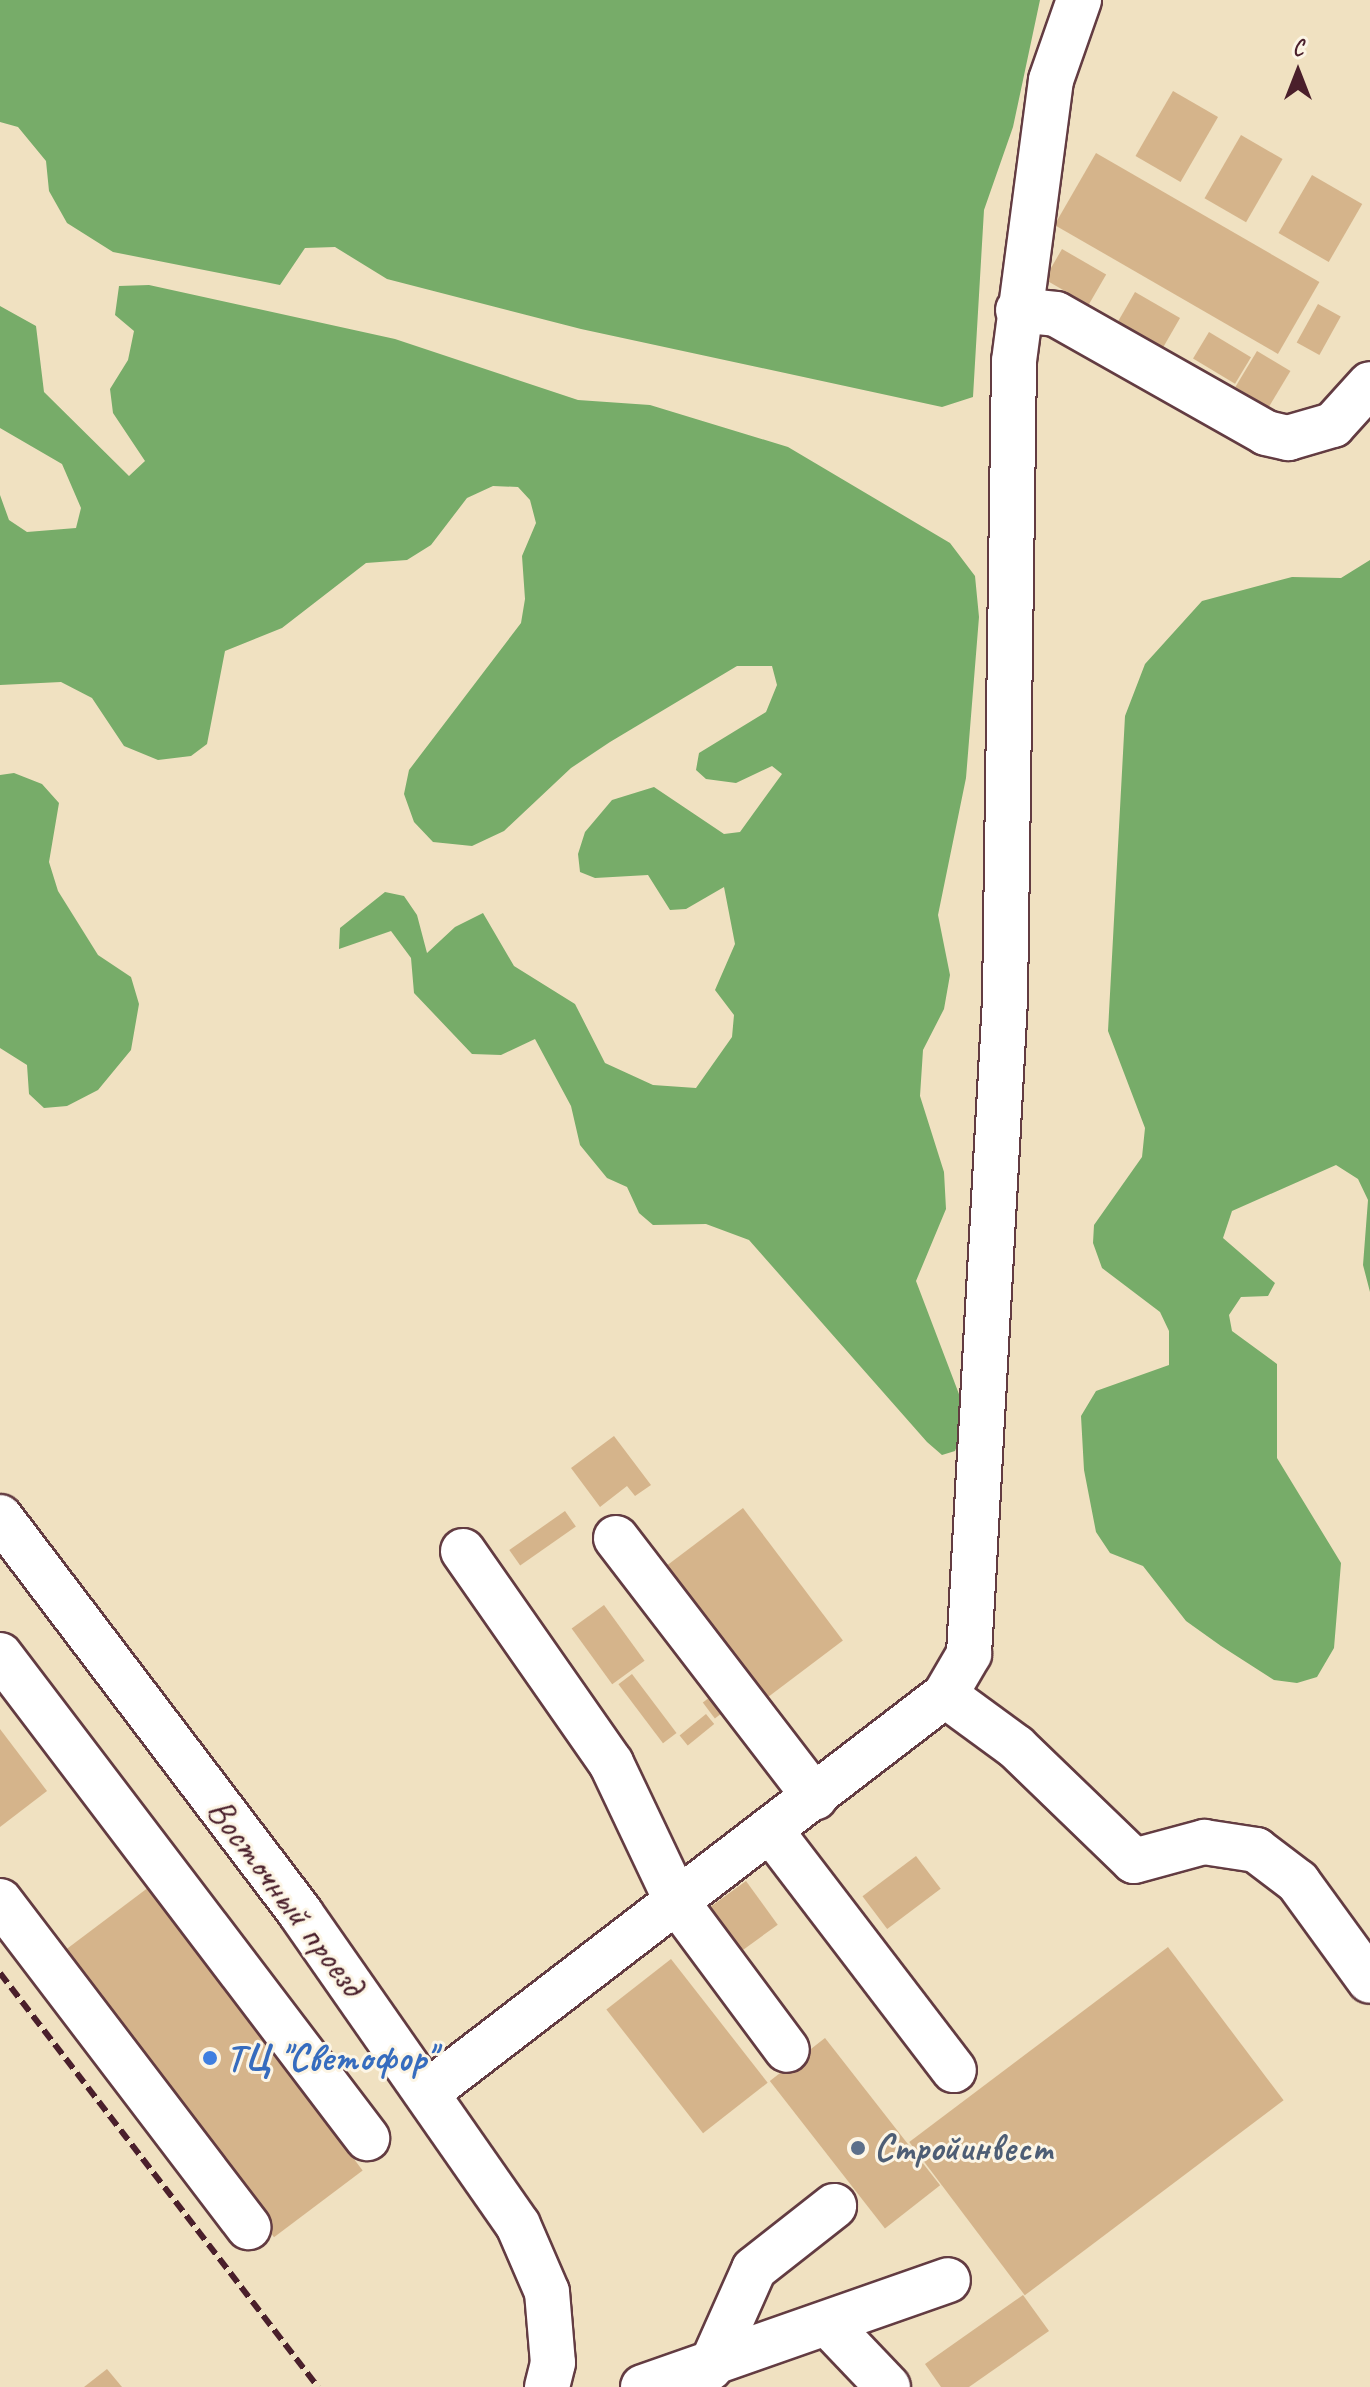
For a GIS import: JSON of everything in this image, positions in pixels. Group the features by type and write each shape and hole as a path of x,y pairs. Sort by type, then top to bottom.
{"street":[{"path":"429,2091 945,1695 969,1654 1005,999 1014,361 1018,310 1051,80 1079,0"},
{"path":"1018,310 1056,314 1266,433 1288,438 1333,425 1370,384"},
{"name":"Восточный проезд","path":"0,1517 429,2091 537,2263 553,2331 547,2387"},
{"path":"616,1538 815,1797"},
{"path":"463,1551 611,1763 677,1902 787,2050"},
{"path":"0,1655 367,2138"},
{"path":"945,1695 1016,1747 1134,1861 1204,1842 1256,1850 1298,1882 1370,1981"},
{"path":"771,1831 954,2070"},
{"path":"0,1901 248,2227"},
{"path":"710,2368 754,2269 834,2206"},
{"path":"643,2387 710,2368 948,2280"},
{"path":"828,2324 888,2387"}],"green space":[{"path":"0,0 1040,0 1013,127 984,210 973,397 942,407 581,329 387,279 335,247 305,248 280,285 113,252 67,223 49,191 46,161 18,127 0,122"},
{"path":"149,285 395,339 578,400 650,405 788,447 950,543 975,576 979,617 966,778 938,915 950,975 944,1009 923,1050 920,1096 944,1172 946,1209 916,1281 962,1402 965,1425 955,1451 942,1455 927,1442 749,1240 706,1224 653,1225 639,1213 627,1187 607,1178 580,1145 571,1106 535,1039 501,1055 472,1054 414,993 411,958 391,931 339,949 340,928 385,892 404,896 417,915 427,953 455,927 483,913 514,966 575,1004 605,1063 653,1085 696,1088 732,1037 734,1015 715,990 735,944 724,887 686,909 670,910 648,875 595,878 580,872 578,854 585,832 612,800 654,787 724,834 740,832 782,774 772,766 736,783 706,779 696,770 699,753 766,712 777,685 772,666 737,666 610,742 571,768 504,831 472,846 433,842 414,822 404,794 409,770 521,623 525,599 522,556 536,523 530,500 518,487 493,486 467,498 431,545 407,560 366,563 282,628 225,651 207,744 191,756 158,760 124,746 92,698 61,682 0,685 0,495 9,520 27,532 76,528 81,508 62,464 0,428 0,306 36,326 44,392 129,476 145,461 113,413 110,389 128,360 134,331 115,315 119,286"},
{"path":"1370,560 1370,1292 1363,1265 1368,1200 1358,1179 1336,1165 1232,1211 1223,1238 1275,1283 1268,1296 1241,1297 1229,1315 1232,1331 1277,1364 1277,1458 1341,1563 1334,1648 1317,1677 1297,1683 1274,1680 1221,1646 1186,1621 1143,1566 1110,1553 1096,1532 1084,1470 1081,1416 1096,1391 1169,1365 1169,1331 1160,1312 1102,1268 1093,1243 1094,1225 1142,1157 1145,1128 1108,1031 1125,716 1145,664 1202,601 1292,577 1341,578"},
{"path":"14,773 42,784 59,803 49,862 58,891 98,955 131,977 139,1004 131,1050 98,1090 67,1106 44,1108 29,1094 27,1065 0,1048 0,775"}],"building":[{"path":"1173,91 1218,117 1181,182 1136,156"},
{"path":"1241,135 1283,159 1246,222 1204,198"},
{"path":"1096,153 1319,282 1278,354 1054,225"},
{"path":"1312,175 1362,204 1329,262 1278,233"},
{"path":"1062,249 1106,275 1089,305 1044,279"},
{"path":"1135,292 1180,318 1163,347 1118,321"},
{"path":"1318,304 1341,317 1319,355 1297,342"},
{"path":"1209,332 1251,357 1235,384 1193,359"},
{"path":"1257,351 1290,371 1269,407 1235,387"},
{"path":"614,1436 651,1485 635,1496 627,1486 600,1507 571,1468"},
{"path":"743,1508 843,1641 765,1699 666,1566"},
{"path":"565,1511 576,1527 520,1566 509,1550"},
{"path":"604,1605 645,1661 612,1684 572,1629"},
{"path":"632,1674 677,1733 663,1743 618,1684"},
{"path":"714,1694 726,1710 715,1718 703,1702"},
{"path":"706,1714 714,1724 688,1745 680,1735"},
{"path":"0,1729 47,1791 0,1827"},
{"path":"916,1856 941,1889 887,1929 862,1896"},
{"path":"746,1881 778,1925 738,1953 706,1910"},
{"name":"ТЦ \"Светофор\"","path":"149,1887 363,2171 274,2237 60,1954"},
{"path":"1168,1947 1284,2100 1025,2295 909,2142"},
{"path":"671,1959 768,2083 703,2133 606,2009"},
{"path":"825,2038 940,2185 885,2228 770,2081"},
{"path":"1023,2295 1049,2331 969,2387 941,2387 925,2364"},
{"path":"107,2369 122,2387 84,2387"}],"railway":[{"path":"0,1973 318,2387"}],"place":[{"name":"ТЦ \"Светофор\"","path":"210,2058"},
{"name":"Стройинвест","path":"858,2148"}]}
